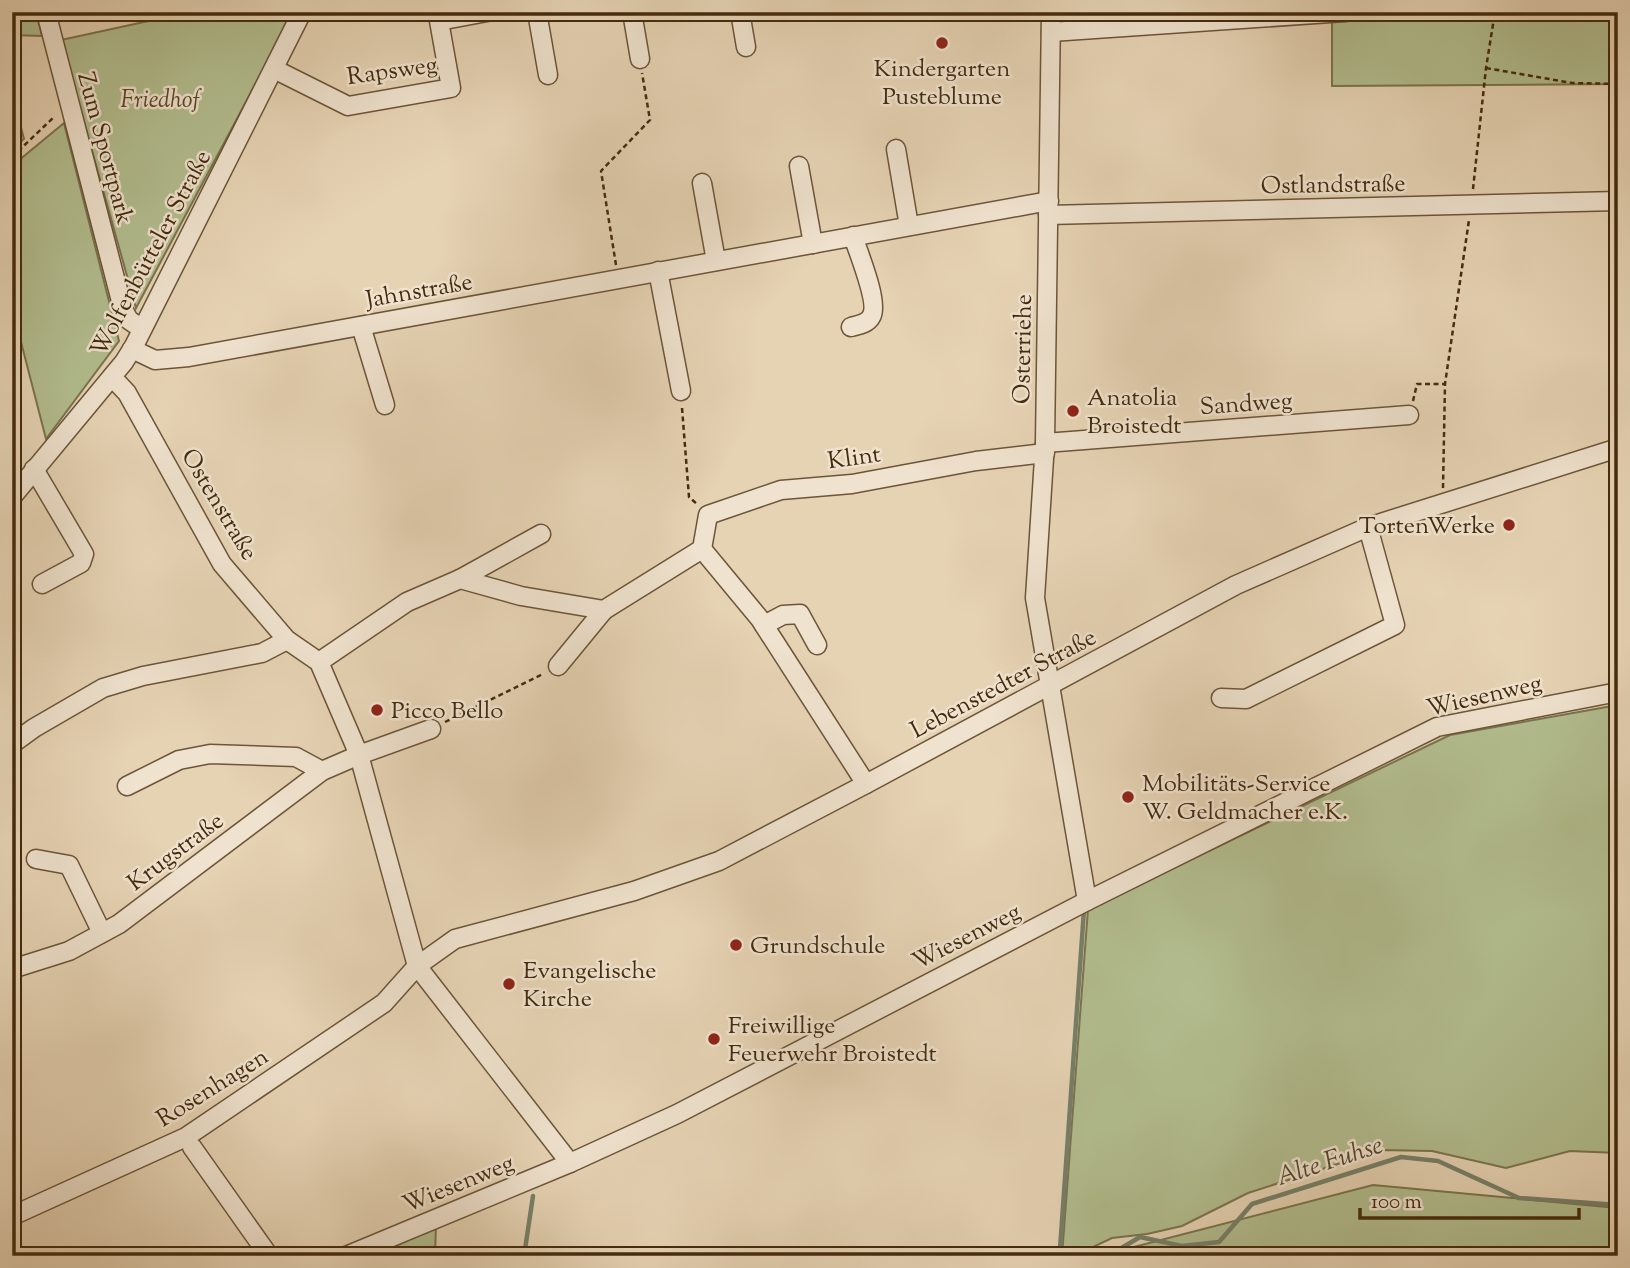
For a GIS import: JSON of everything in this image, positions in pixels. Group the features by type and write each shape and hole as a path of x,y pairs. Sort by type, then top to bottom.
{"street":[{"name":"Zum Sportpark","path":"46,12 123,309 129,320 142,329"},
{"name":"Wolfenbütteler Straße","path":"12,497 132,349 302,12"},
{"name":"Rapsweg","path":"274,69 348,106 451,88 439,21 487,12"},
{"path":"537,12 548,75"},
{"path":"632,12 640,59"},
{"path":"740,12 746,47"},
{"name":"Osterriehe","path":"1051,12 1045,448 1035,598 1087,901"},
{"path":"1051,32 1345,12"},
{"path":"896,149 909,226"},
{"path":"799,166 813,243"},
{"path":"702,183 716,261"},
{"name":"Ostlandstraße","path":"1049,208 1471,205 1618,201"},
{"name":"Jahnstraße","path":"132,349 155,360 189,358 909,226 1049,208"},
{"path":"851,327 867,322 874,310 870,288 853,236"},
{"path":"658,271 681,391"},
{"path":"362,326 385,405"},
{"name":"Ostenstraße","path":"112,377 127,393 222,564 287,640 318,662"},
{"name":"Sandweg","path":"1045,448 1409,415"},
{"name":"Klint","path":"708,515 781,490 852,484 1045,448"},
{"name":"Lebenstedter Straße","path":"417,965 455,939 634,891 719,861 1236,585 1368,527 1618,448"},
{"path":"34,470 84,554 81,563 42,584"},
{"path":"558,666 604,610 702,549 708,515"},
{"path":"1221,698 1245,699 1395,625 1368,527"},
{"path":"541,534 460,579 407,602 318,662 359,755 417,965 570,1163"},
{"path":"702,549 764,625 866,784"},
{"path":"460,579 521,596 604,610"},
{"path":"764,625 783,615 800,614 817,645"},
{"path":"12,744 103,688 143,676 262,653 287,640"},
{"name":"Wiesenweg","path":"346,1256 570,1163 677,1114 1087,901 1437,727 1618,692"},
{"path":"359,755 431,729"},
{"path":"127,786 179,760 209,754 296,757 322,771"},
{"name":"Krugstraße","path":"12,969 69,951 119,925 322,771 359,755"},
{"path":"36,859 69,865 102,933"},
{"name":"Rosenhagen","path":"12,1216 186,1137 384,1003 417,965"},
{"path":"192,1147 269,1256"}],"path":[{"path":"1442,504 1445,384 1471,205 1486,68 1496,12"},
{"path":"619,279 601,171 650,120 640,59"},
{"path":"1486,68 1572,83 1618,84"},
{"path":"12,157 69,103"},
{"path":"1417,384 1445,384"},
{"path":"681,391 689,497 708,515"},
{"path":"431,729 558,666"}],"green space":[{"path":"12,12 36,12 42,36 12,35"},
{"name":"Friedhof","path":"190,12 294,12 136,308 61,40"},
{"path":"1373,12 1618,12 1618,84 1332,86 1332,18 1368,15"},
{"path":"12,93 24,139 12,149"},
{"name":"Friedhof","path":"64,123 119,341 46,439 12,307 12,166"},
{"path":"1618,705 1618,1153 1570,1151 1506,1168 1432,1151 1381,1150 1248,1193 1182,1226 1112,1238 1074,1256 1062,1256 1088,909 1450,735"},
{"path":"1373,1185 1618,1208 1618,1256 1099,1256"},
{"path":"436,1226 435,1256 375,1256"}],"waterway":[{"path":"1037,1256 1060,1249 1084,910"},
{"name":"Alte Fuhse","path":"1108,1256 1140,1237 1182,1246 1219,1242 1252,1204 1401,1157 1438,1161 1519,1198 1618,1205"},
{"path":"524,1256 533,1196"}],"place":[{"name":"Kindergarten Pusteblume","path":"942,43"},
{"name":"Anatolia Broistedt","path":"1073,411"},
{"name":"TortenWerke","path":"1509,525"},
{"name":"Picco Bello","path":"377,710"},
{"name":"Mobilitäts-Service W. Geldmacher e.K.","path":"1128,797"},
{"name":"Grundschule","path":"736,945"},
{"name":"Evangelische Kirche","path":"509,984"},
{"name":"Freiwillige Feuerwehr Broistedt","path":"714,1039"}]}
